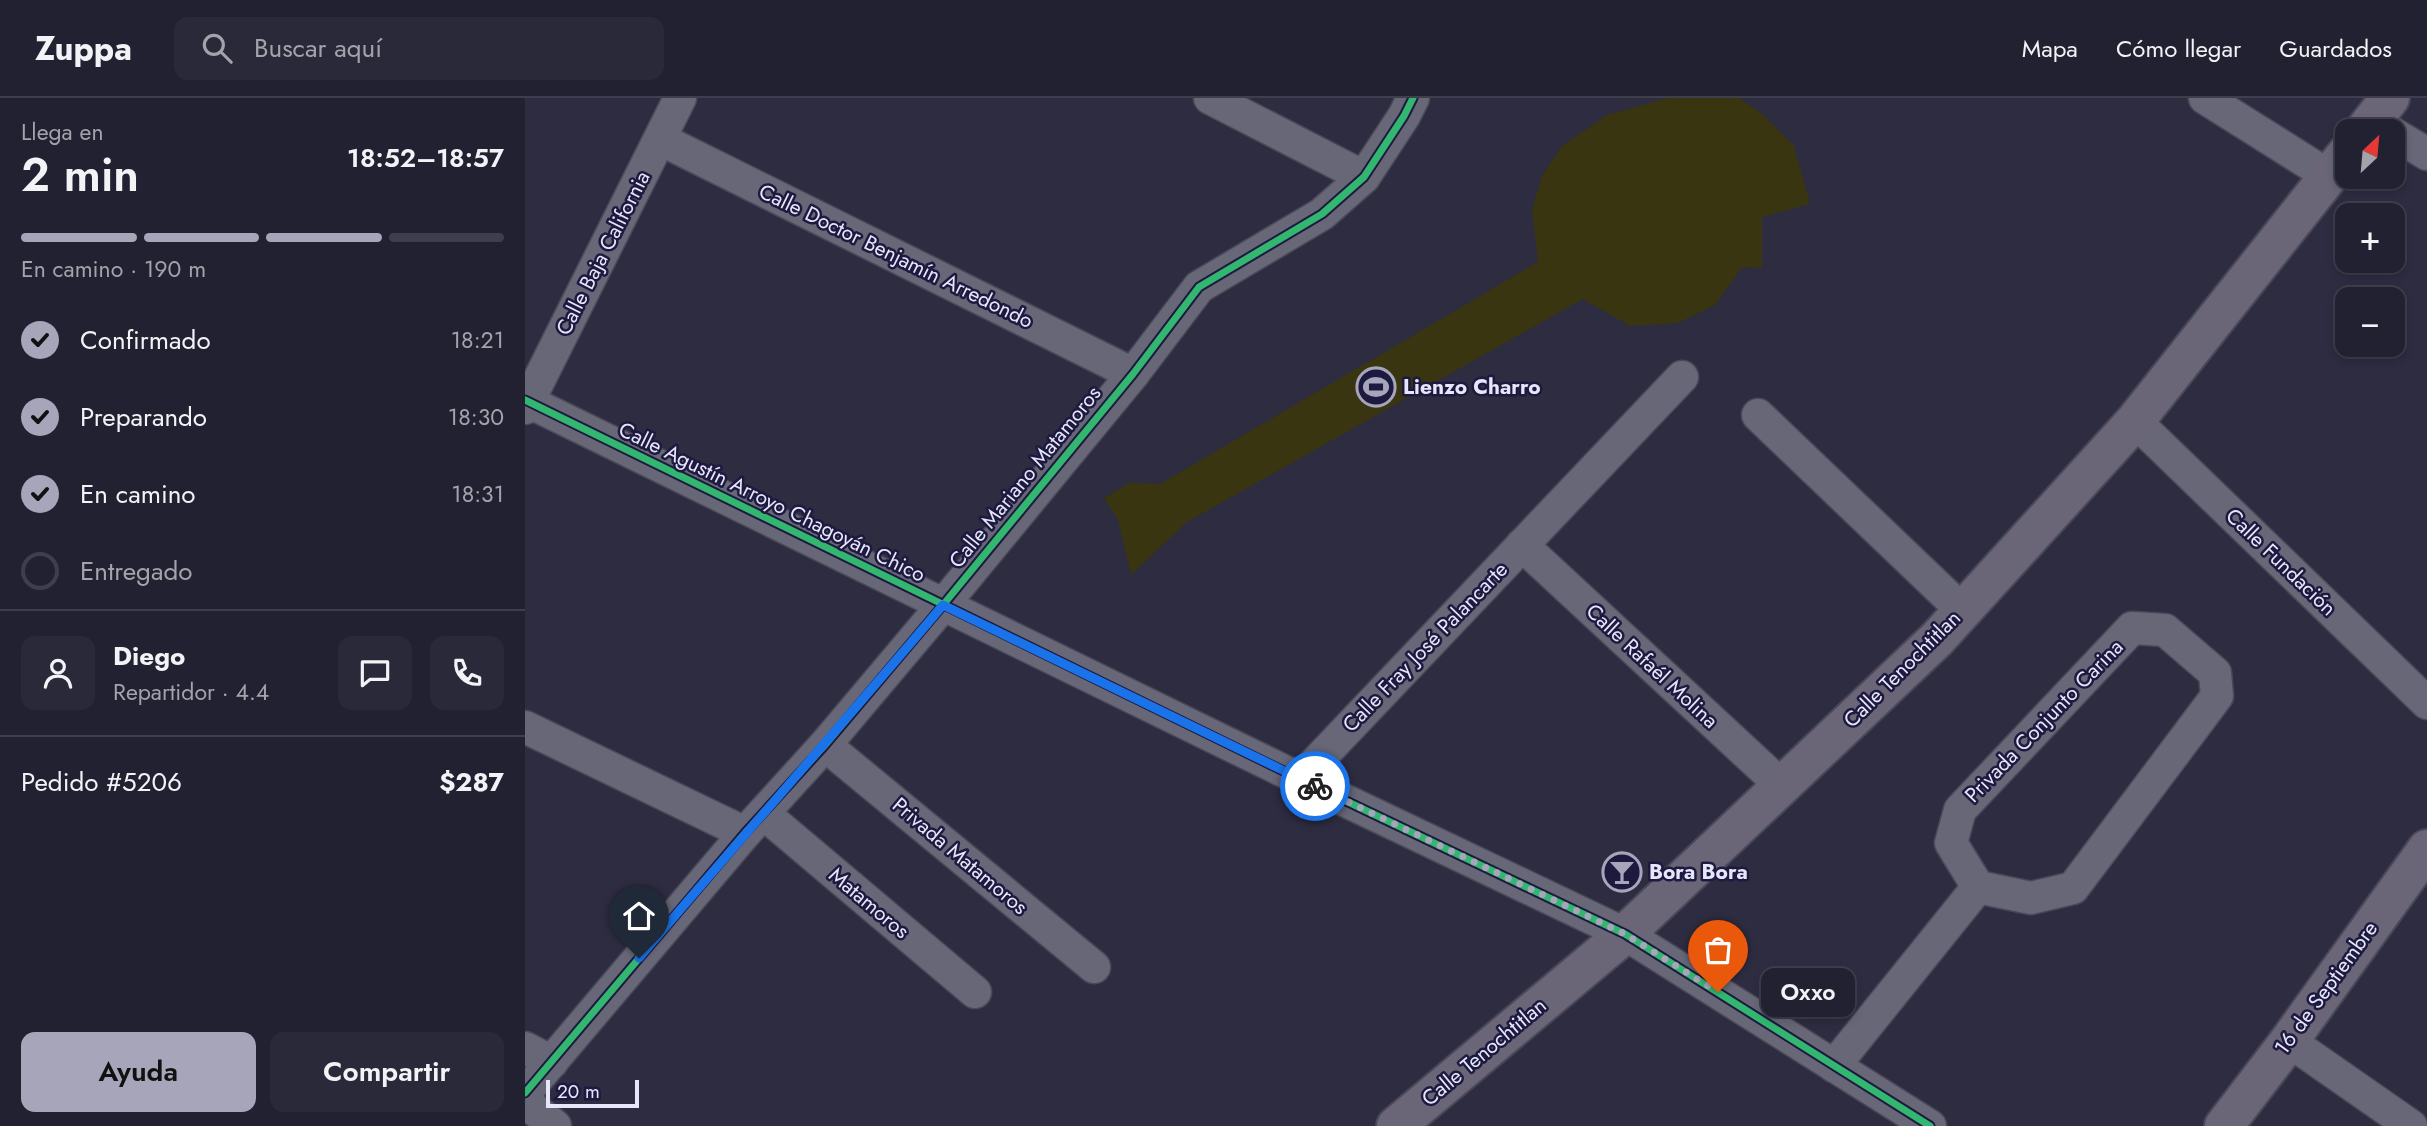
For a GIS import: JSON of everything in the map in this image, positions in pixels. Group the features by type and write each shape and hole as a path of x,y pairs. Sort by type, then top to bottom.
{"main road":[{"name":"Calle Tenochtitlan","path":"1396,1126 1625,934 1937,639 2135,421 2335,168"},
{"name":"16 de Septiembre","path":"2224,1126 2289,1041 2427,849"}],"street":[{"name":"Calle Baja California","path":"526,403 680,98"},
{"path":"1210,98 1364,177"},
{"name":"Calle Mariano Matamoros","path":"525,1093 538,1055 825,745 1133,374 1199,287 1322,214 1364,177 1413,98"},
{"path":"2205,98 2335,163"},
{"name":"Calle Doctor Benjamín Arredondo","path":"660,139 1133,374"},
{"path":"2405,139 2427,154"},
{"name":"Calle Fray José Palancarte","path":"1300,779 1682,377"},
{"name":"Calle Agustín Arroyo Chagoyán Chico","path":"526,403 1625,934 1930,1126"},
{"path":"1758,415 1962,610"},
{"name":"Calle Fundación","path":"2135,421 2427,703"},
{"name":"Calle Rafaél Molina","path":"1522,545 1782,786"},
{"name":"Privada Conjunto Carina","path":"2133,628 2165,630 2215,673 2217,696 2073,888 2031,898 1978,887 1951,842 1959,810 2133,628"},
{"name":"Matamoros","path":"525,727 754,823 975,992"},
{"name":"Privada Matamoros","path":"825,745 1094,967"},
{"path":"1834,1066 1978,887"},
{"path":"2289,1041 2411,1126"},
{"path":"525,1102 555,1126"}],"shaded area":[{"name":"Lienzo Charro","path":"1668,98 1739,98 1761,113 1794,146 1810,204 1762,217 1762,268 1742,267 1715,305 1678,323 1630,326 1583,299 1187,522 1131,575 1118,520 1104,498 1129,483 1160,484 1538,262 1532,210 1542,176 1562,146 1607,115"}],"cycle path":[{"path":"525,1093 943,605 1133,374 1199,287 1322,214 1364,177 1413,98"},
{"path":"525,400 1300,779 1625,934 1930,1126"}],"way so far":[{"path":"1315,786 1625,934 1718,992"}],"place":[{"name":"Lienzo Charro","path":"1376,387"},
{"name":"Bora Bora","path":"1622,872"},
{"name":"Oxxo","path":"1718,992"}],"route":[{"path":"639,958 943,605 1315,786"}]}
